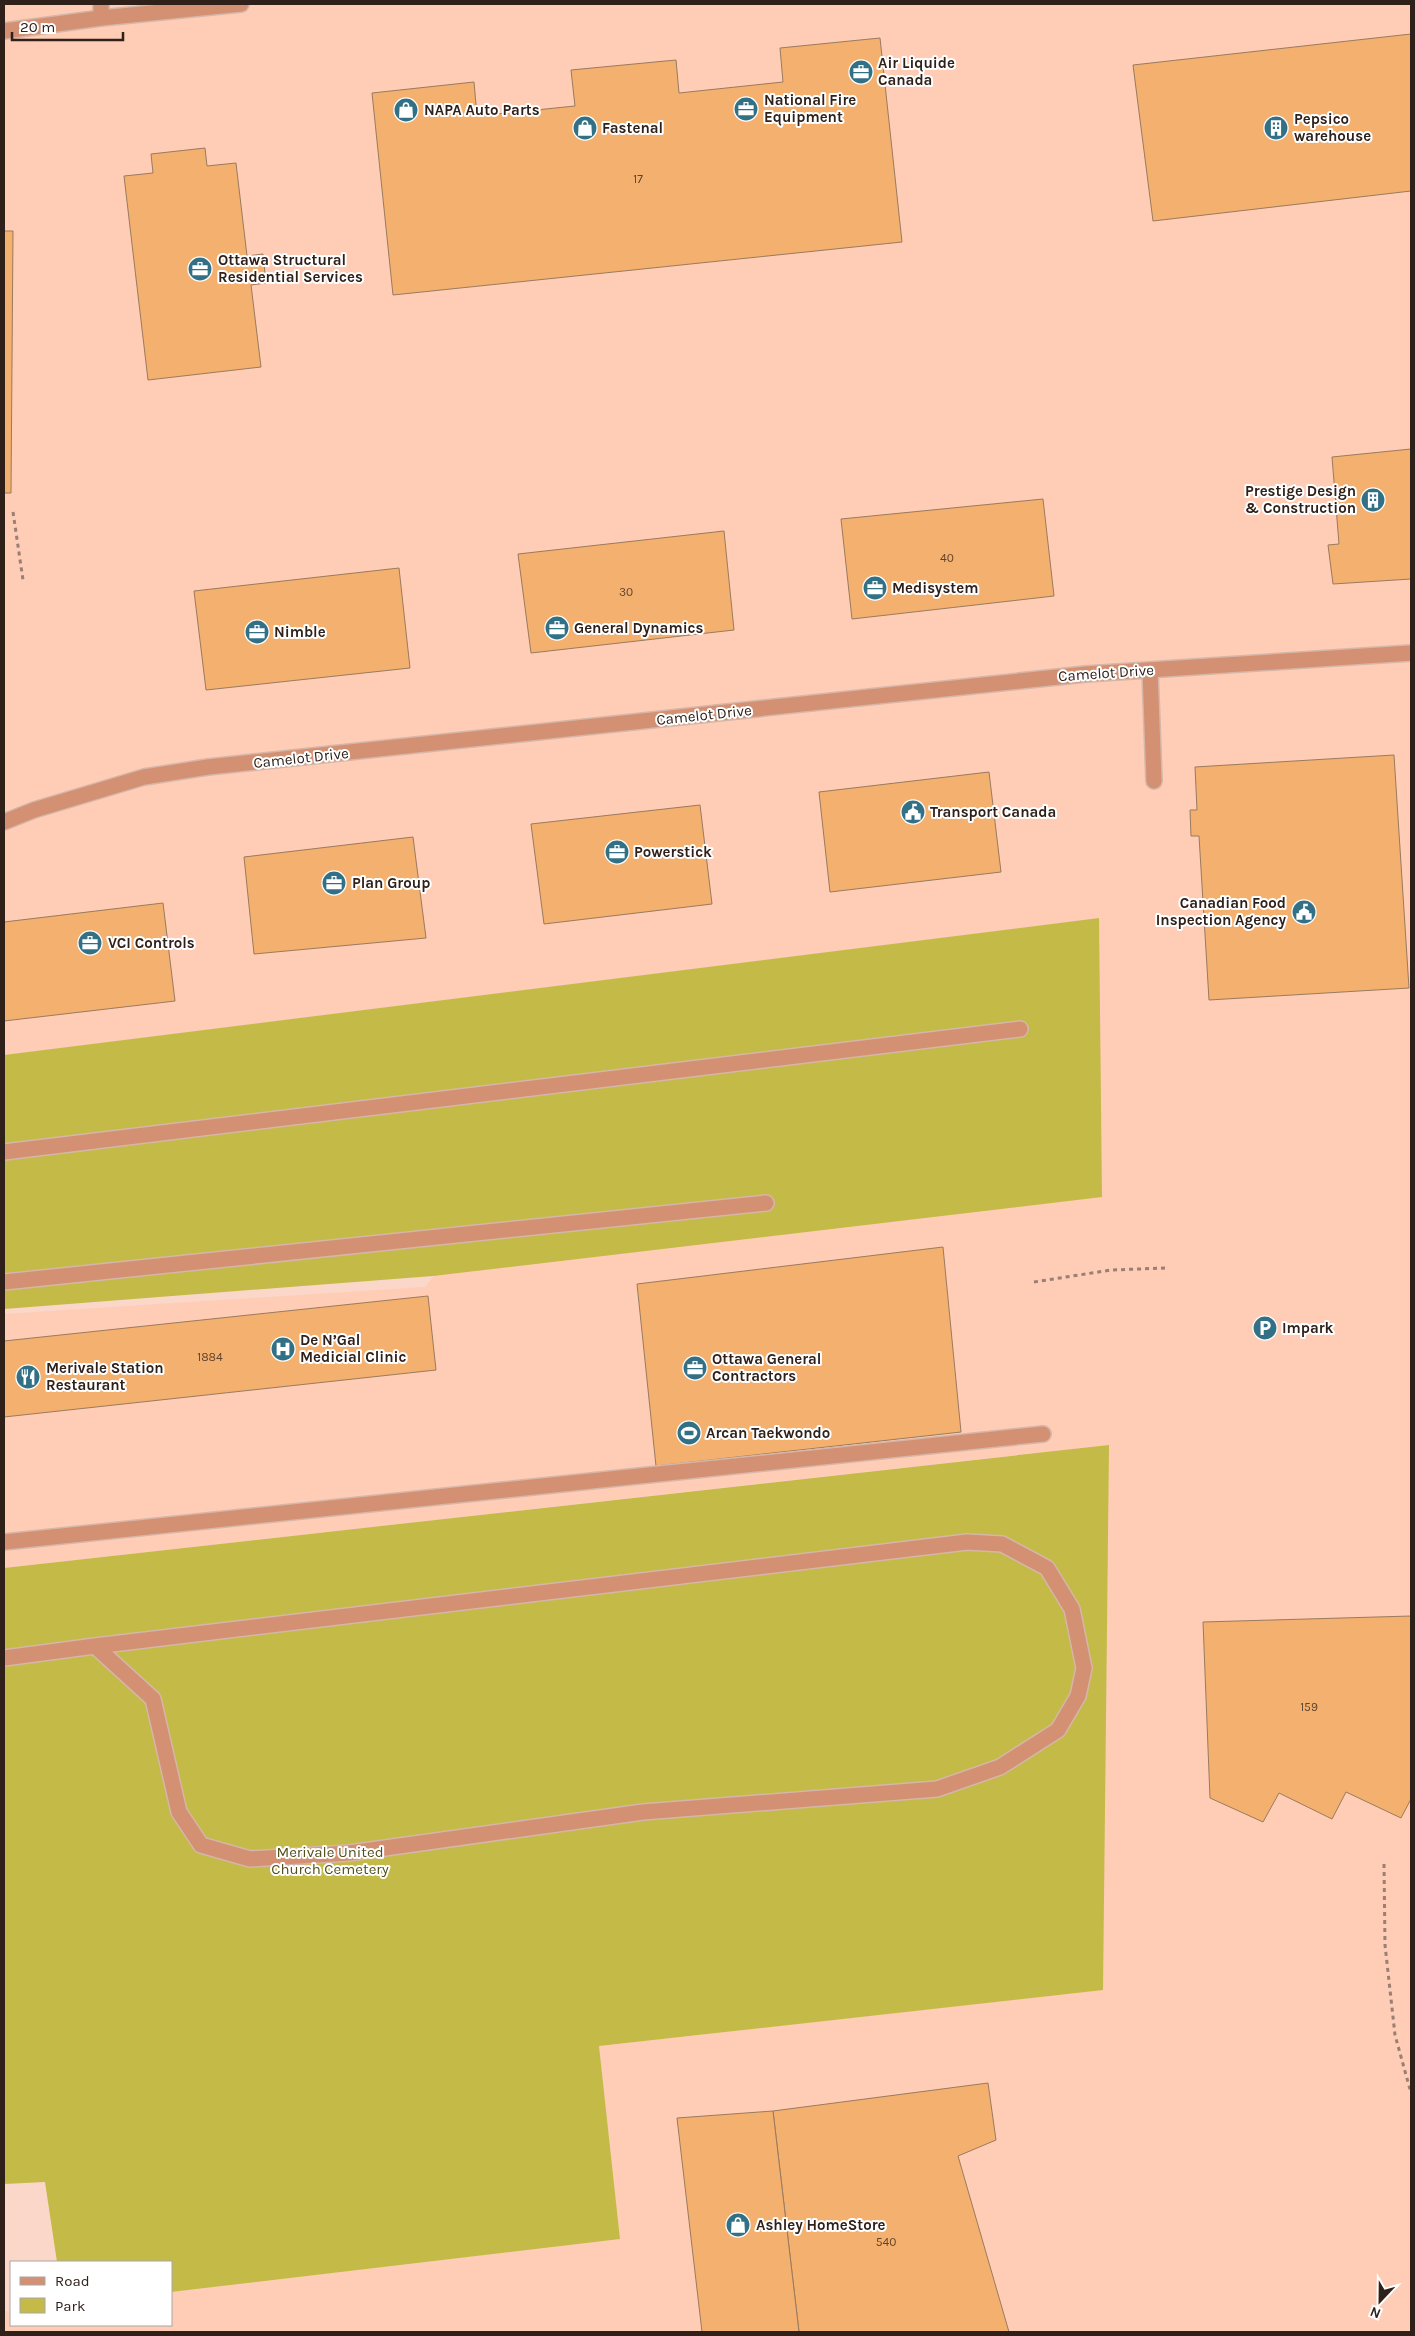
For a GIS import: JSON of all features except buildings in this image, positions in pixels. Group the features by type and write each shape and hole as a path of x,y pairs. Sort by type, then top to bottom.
{"street":[{"path":"4,32 101,11 241,4"},
{"name":"Camelot Drive","path":"4,822 34,810 144,778 208,767 1077,675 1411,653"},
{"path":"1150,670 1154,781"},
{"path":"4,1152 1020,1029"},
{"path":"4,1282 766,1203"},
{"path":"4,1542 1043,1434"},
{"path":"4,1658 95,1646 967,1542 1002,1544 1047,1568 1072,1609 1084,1668 1078,1696 1058,1730 1000,1767 937,1789 644,1812 349,1852 250,1859 201,1846 179,1812 153,1699 95,1646"}],"path":[{"path":"13,512 23,580"},
{"path":"1034,1282 1111,1270 1165,1268"},
{"path":"1384,1864 1385,1945 1395,2035 1411,2093"}],"shaded area":[{"path":"4,4 1411,4 1411,2332 4,2332 4,2311 10,2311 10,2326 172,2326 172,2292 620,2239 599,2046 1102,1990 1108,1445 4,1568 4,1314 425,1287 434,1276 1099,918 4,1055"}],"green space":[{"path":"1099,918 1102,1197 433,1276 4,1309 4,1055"},
{"name":"Merivale United Church Cemetery","path":"1109,1445 1103,1990 599,2046 620,2239 172,2292 172,2261 57,2261 45,2182 4,2184 4,1568"}],"place":[{"name":"Air Liquide Canada","path":"861,72"},
{"name":"National Fire Equipment","path":"746,109"},
{"name":"NAPA Auto Parts","path":"406,110"},
{"name":"Fastenal","path":"585,128"},
{"name":"Pepsico warehouse","path":"1276,128"},
{"name":"Ottawa Structural Residential Services","path":"200,269"},
{"name":"Prestige Design & Construction","path":"1373,500"},
{"name":"Medisystem","path":"875,588"},
{"name":"General Dynamics","path":"557,628"},
{"name":"Nimble","path":"257,632"},
{"name":"Transport Canada","path":"913,812"},
{"name":"Powerstick","path":"617,852"},
{"name":"Plan Group","path":"334,883"},
{"name":"Canadian Food Inspection Agency","path":"1304,912"},
{"name":"VCI Controls","path":"90,943"},
{"name":"Impark","path":"1265,1328"},
{"name":"De N’Gal Medicial Clinic","path":"283,1349"},
{"name":"Ottawa General Contractors","path":"695,1368"},
{"name":"Merivale Station Restaurant","path":"28,1377"},
{"name":"Arcan Taekwondo","path":"689,1433"},
{"name":"Ashley HomeStore","path":"738,2225"}]}
